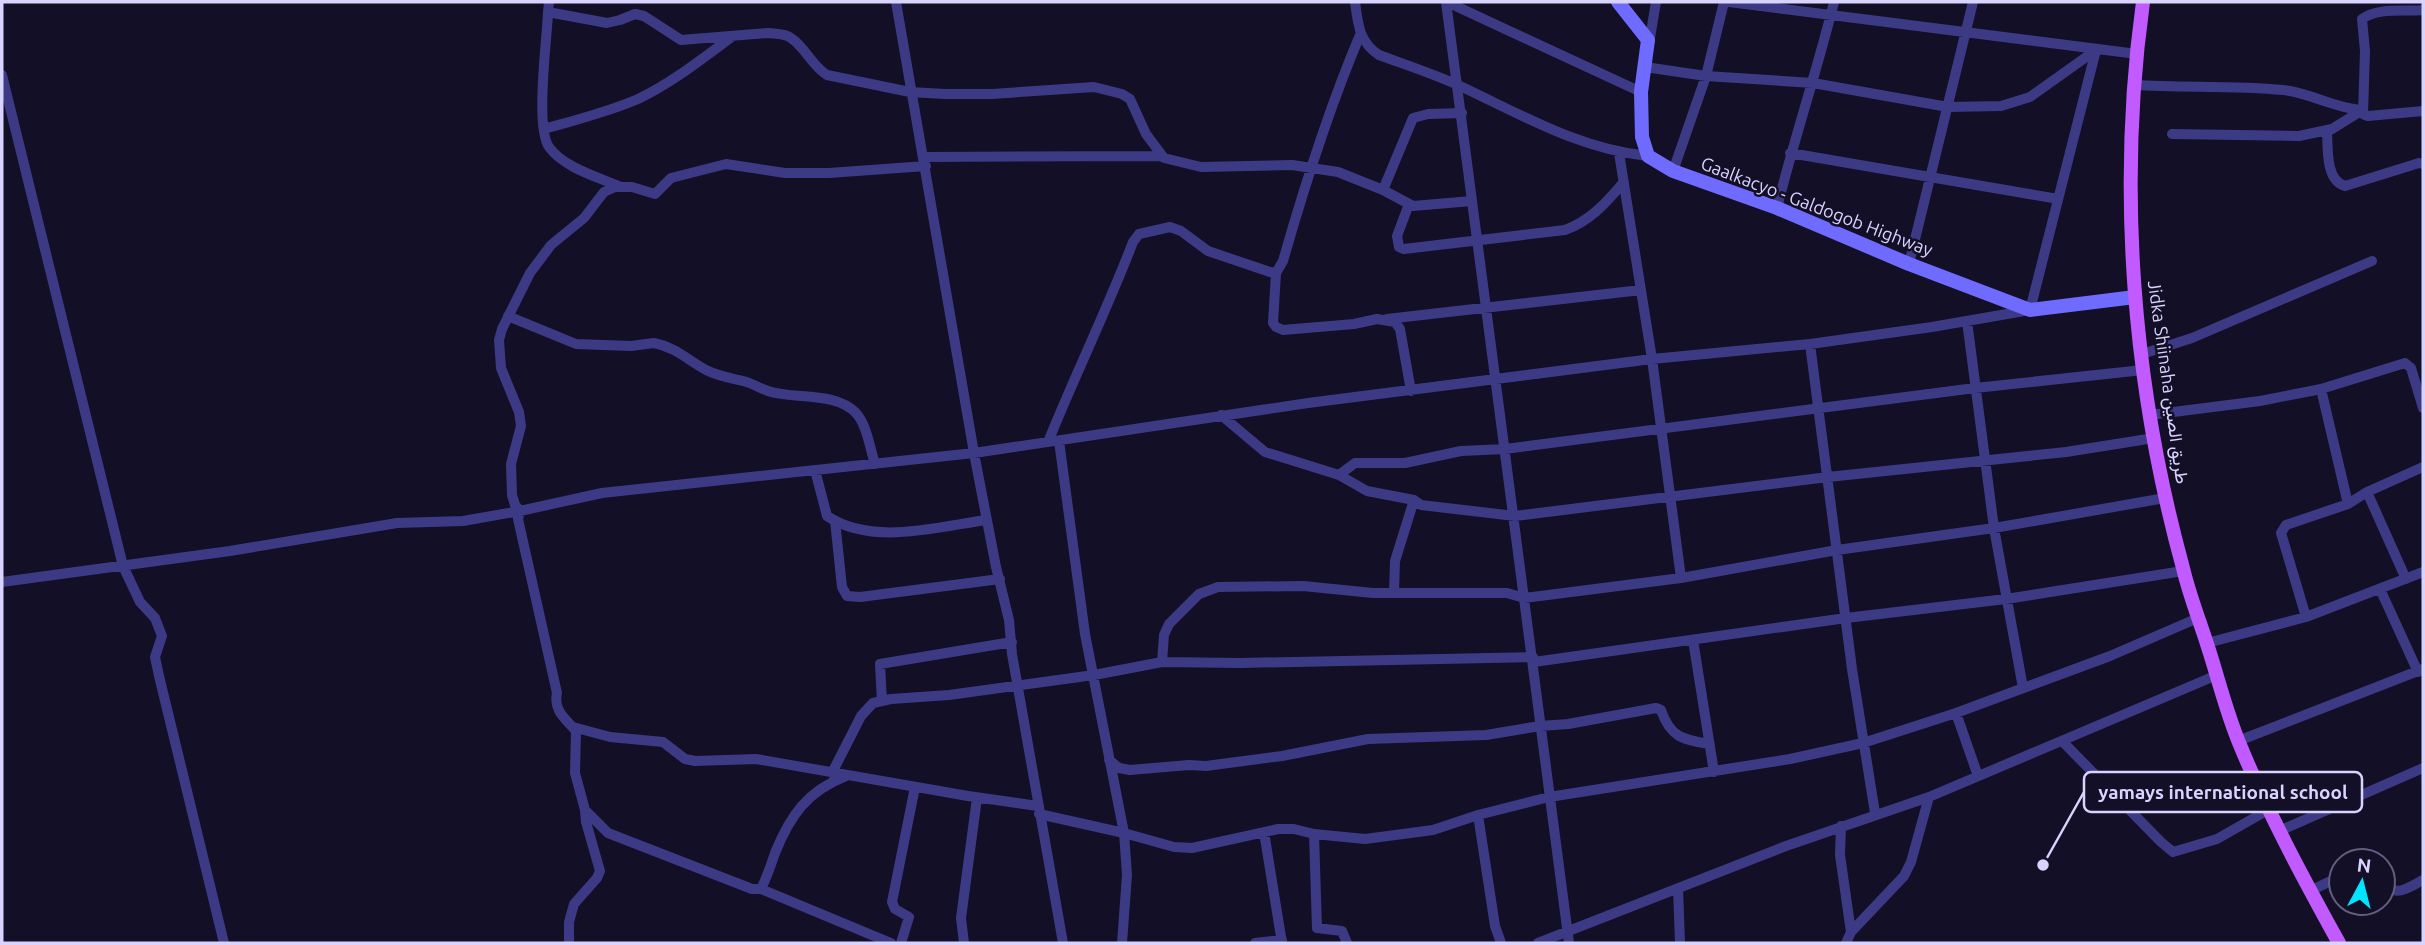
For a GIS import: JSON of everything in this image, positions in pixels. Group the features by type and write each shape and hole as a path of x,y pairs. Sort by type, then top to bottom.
{"main road":[{"name":"Jidka Shiinaha طريق الصين","path":"2143,2 2135,85 2132,218 2135,297 2143,370 2165,498 2183,571 2238,741 2268,810 2339,943"}],"street":[{"path":"896,2 986,520 1012,642 1063,943"},
{"path":"1355,2 1360,35 1379,55 1458,85 1585,144 1619,153 1648,156 1642,137 1641,92 1648,40 1618,2"},
{"path":"1447,2 1569,943"},
{"path":"1447,2 1641,92"},
{"path":"1641,92 1656,2"},
{"path":"1673,171 1706,76 1727,2 2137,54"},
{"path":"1777,208 1790,153 1813,83 1834,2"},
{"path":"1909,264 1973,2"},
{"path":"621,187 567,163 548,146 542,118 549,7 607,23 635,13 681,40 782,34 791,38 820,71 827,75 911,92 992,94 1094,87 1122,94 1130,99 1146,134 1162,156"},
{"path":"2423,10 2375,13 2362,19 2361,31 2365,51 2363,114 2368,116 2423,111"},
{"path":"544,129 640,98 734,35"},
{"path":"1360,35 1310,168 1283,261 1276,272 1273,323 1276,327 1283,330 1330,326 1641,290"},
{"path":"1645,67 1706,76 1813,83 1948,107 2001,106 2030,97 2096,50"},
{"path":"2,582 230,551 397,523 463,521 602,493 974,453 1221,415 1652,359 1810,344 2030,310 2096,50"},
{"path":"2,75 123,566 140,602 155,618 162,636 155,657 224,943"},
{"path":"2135,85 2285,90 2310,95 2342,108 2362,110"},
{"path":"2172,134 2299,136 2327,130 2362,110"},
{"path":"1383,190 1413,118 1428,114 1462,113"},
{"path":"2327,130 2331,169 2339,184 2345,186 2423,164"},
{"path":"1619,153 1652,359 1681,578"},
{"path":"1790,153 2058,199"},
{"path":"520,511 512,495 511,464 521,426 519,412 501,368 499,353 502,329 530,273 551,245 584,218 604,192 632,187 655,194 671,178 726,164 785,173 829,173 925,161 1162,156 1201,167 1272,165 1338,172 1409,204 1422,206 1472,201"},
{"name":"Gaalkacyo - Galdogob Highway","path":"1648,156 1673,171 1777,208 1909,264 2030,310 2135,297"},
{"path":"1409,204 1397,236 1399,247 1404,249 1565,230 1593,215 1623,183"},
{"path":"1122,943 1127,875 1124,833 1053,442 1067,396 1111,302 1133,242 1139,234 1170,228 1181,231 1208,251 1276,272"},
{"path":"2142,354 2192,338 2372,261"},
{"path":"508,316 576,344 663,345 726,378 769,391 811,396 847,406 857,415 863,426 876,464"},
{"path":"1387,319 1395,322 1400,329 1411,391"},
{"path":"1966,321 1994,528 2023,688"},
{"path":"1810,344 1863,743 1875,813"},
{"path":"2150,415 2260,401 2321,389 2408,364 2423,408"},
{"path":"1339,475 1355,463 1405,463 1461,451 1505,449 1975,388 2143,370"},
{"path":"2321,389 2348,504"},
{"path":"1221,415 1265,452 1339,475 1367,491 1414,500 1421,505 1515,516 1828,477 2066,452 2154,438"},
{"path":"2306,617 2281,533 2286,525 2348,504 2367,492 2423,467"},
{"path":"816,470 827,516 842,526 866,532 912,530 986,520"},
{"path":"2367,492 2406,579"},
{"path":"1162,662 1164,635 1169,624 1199,594 1207,590 1242,586 1303,586 1394,593 1507,593 1524,598 1681,578 1837,550 1994,528 2165,498"},
{"path":"1394,593 1395,561 1414,500"},
{"path":"520,511 518,519 557,693 555,701 563,718 576,732 578,740 575,773 600,871 574,904 569,922 569,943"},
{"path":"835,521 842,587 847,597 1000,579"},
{"path":"832,773 862,716 873,703 882,701 1094,675 1162,662 1533,659 2006,599 2183,571"},
{"path":"2207,643 2306,617 2423,572"},
{"path":"2238,741 2421,671 2379,589"},
{"path":"573,727 610,737 663,742 685,759 695,761 756,759 1039,810 1174,847 1192,848 1264,832 1294,829 1314,834 1365,839 1387,838 1433,830 1478,815 1549,797 1790,759 1863,743 1956,713 2110,656 2198,618"},
{"path":"1693,640 1713,772"},
{"path":"882,701 880,664 1012,642"},
{"path":"1538,943 1875,813 1928,797 2217,675"},
{"path":"1109,760 1119,768 1130,770 1206,766 1282,756 1368,739 1486,735 1656,708 1661,710 1668,728 1676,735 1690,741 1709,744"},
{"path":"1956,713 1978,776"},
{"path":"2062,741 2173,852 2217,839 2268,810"},
{"path":"2279,831 2423,768"},
{"path":"761,888 799,808 827,783 846,775"},
{"path":"901,943 909,917 895,909 892,902 915,787"},
{"path":"1846,943 1851,932 1894,890 1904,876 1911,863 1928,797"},
{"path":"964,943 961,918 977,798"},
{"path":"586,810 608,832 752,889 761,888 891,943"},
{"path":"1478,815 1495,926 1501,943"},
{"path":"1841,826 1841,865 1851,932"},
{"path":"1255,943 1282,942 1264,832"},
{"path":"1314,834 1317,928 1342,931 1346,943"},
{"path":"2397,892 2405,891 2423,880"},
{"path":"2310,891 2327,883"},
{"path":"1678,888 1680,943"}],"place":[{"name":"yamays international school","path":"2043,865"}]}
